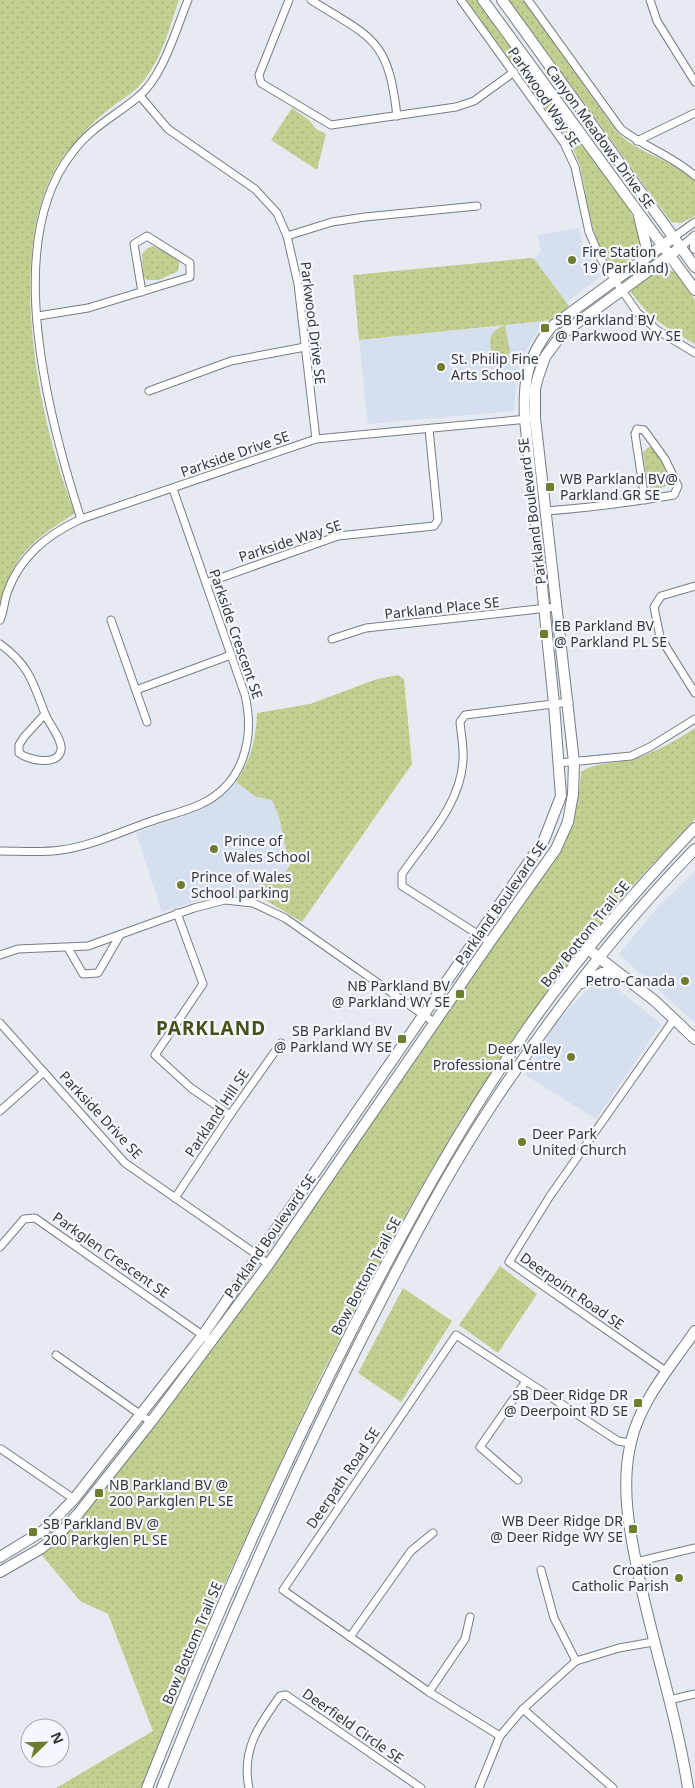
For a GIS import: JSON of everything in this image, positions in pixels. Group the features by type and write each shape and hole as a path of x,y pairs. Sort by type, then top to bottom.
{"street":[{"path":"81,519 61,456 42,360 36,265 41,217 58,174 84,138 102,122 140,96 156,74 188,0"},
{"path":"288,0 259,74 261,83 331,125 456,107 474,101 514,72"},
{"path":"311,0 369,36 382,52 393,82 397,116"},
{"name":"Parkwood Way SE","path":"462,0 564,143 575,167 589,232 601,259 621,290 637,312 657,330 695,353"},
{"name":"Canyon Meadows Drive SE","path":"483,0 695,290"},
{"name":"Canyon Meadows Drive SE","path":"502,0 695,267"},
{"path":"528,0 621,129 637,141 686,168 695,176"},
{"path":"650,0 657,21 695,82"},
{"name":"Parkwood Drive SE","path":"140,96 168,128 209,159 255,189 277,214 287,236 298,284 316,439"},
{"path":"637,141 695,113"},
{"path":"287,236 332,222 365,216 477,206"},
{"path":"639,212 646,245 643,260"},
{"path":"674,237 695,222"},
{"path":"681,247 695,235"},
{"path":"38,316 88,308 142,292 190,277 190,263 147,236 134,244 142,292"},
{"name":"Parkland Boulevard SE","path":"0,1557 44,1530 74,1499 141,1415 268,1265 556,849 568,822 572,803 574,762 569,702 546,511 524,393 527,368 538,344 551,327 614,279 674,237"},
{"name":"Parkland Boulevard SE","path":"0,1572 40,1549 59,1534 151,1422 259,1256 544,840 561,796 544,608 530,418 535,389 545,357 562,334 681,247"},
{"path":"149,391 231,361 304,348"},
{"path":"527,368 540,373"},
{"name":"Parkside Drive SE","path":"0,620 7,593 27,556 59,530 81,519 316,439 530,418"},
{"name":"Parkside Way SE","path":"206,583 338,536 434,526 438,520 429,429"},
{"path":"546,511 645,500 674,494 678,486 665,459 644,430 637,429 635,434 645,500"},
{"name":"Parkside Crescent SE","path":"0,851 60,850 83,845 201,804 220,792 232,779 242,762 250,734 249,713 245,695 173,489"},
{"path":"695,586 661,596 654,607 660,637 695,693"},
{"name":"Parkland Place SE","path":"332,640 366,628 557,607"},
{"path":"111,620 147,722"},
{"path":"0,644 18,657 26,668 44,714 60,741 61,750 58,756 52,760 25,758 19,753 19,745 44,714"},
{"path":"136,690 231,655"},
{"path":"490,942 402,886 402,874 450,805 459,788 463,759 460,722 465,715 569,702"},
{"path":"559,763 631,756 650,748 695,718"},
{"name":"Bow Bottom Trail SE","path":"147,1788 201,1652 298,1435 380,1275 464,1125 532,1022 588,949 695,828"},
{"name":"Bow Bottom Trail SE","path":"162,1788 257,1558 305,1451 437,1198 487,1113 533,1044 598,957 644,902 695,849"},
{"path":"0,956 18,948 88,946 177,913 225,900 262,906 292,923 435,1024"},
{"path":"177,913 203,984 155,1055 191,1088 230,1114"},
{"path":"68,948 83,974 91,975 98,973 121,934"},
{"path":"588,949 675,1018 695,1039"},
{"path":"577,986 594,976 616,972"},
{"name":"Deerpoint Road SE","path":"667,1372 508,1262 550,1196 675,1018"},
{"name":"Parkside Drive SE","path":"0,1023 125,1163 259,1256 268,1265"},
{"name":"Parkland Hill SE","path":"174,1198 230,1114 281,1043"},
{"path":"0,1111 44,1072"},
{"name":"Parkglen Crescent SE","path":"0,1247 24,1219 35,1218 207,1338"},
{"path":"688,1788 684,1758 653,1642 636,1562 629,1528 627,1492 630,1443 650,1396 695,1331"},
{"name":"Deerpath Road SE","path":"500,1736 429,1692 283,1590 456,1335 618,1441 630,1443"},
{"path":"56,1355 151,1422"},
{"path":"518,1480 480,1447 526,1381"},
{"path":"1,1448 74,1499"},
{"path":"350,1637 411,1551 433,1533"},
{"path":"636,1562 695,1548"},
{"path":"541,1570 554,1618 576,1661"},
{"path":"429,1692 465,1639 470,1616"},
{"path":"479,1788 500,1736 523,1709 576,1661 619,1648 653,1642"},
{"path":"669,1700 695,1694"},
{"name":"Deerfield Circle SE","path":"250,1788 247,1757 259,1724 280,1696 286,1695 421,1788"},
{"path":"523,1709 613,1788"}],"shaded area":[{"path":"579,228 583,245 601,276 566,303 534,259 541,251 538,235"},
{"name":"St. Philip Fine Arts School","path":"544,321 522,357 517,376 514,411 368,424 359,340"},
{"name":"Prince of Wales School","path":"236,782 256,797 272,800 280,820 290,866 285,872 260,881 267,901 246,895 216,895 162,912 136,833 201,809 226,794"},
{"path":"695,871 695,1023 619,954 658,907"},
{"path":"605,979 661,1024 596,1119 525,1075 556,1022 593,985"}],"green space":[{"path":"0,0 179,0 164,45 154,66 137,88 92,123 80,136 63,157 44,193 34,236 30,283 32,333 39,383 49,431 61,475 75,513 47,532 27,549 19,559 6,585 0,603"},
{"path":"466,0 480,0 623,198 638,227 642,242 636,256 622,267 612,263 603,254 597,240 576,154 561,130"},
{"path":"509,0 523,0 617,132 645,152 676,167 695,180 695,216 681,223 671,222"},
{"path":"292,108 309,120 316,129 326,134 317,170 271,140"},
{"path":"153,246 180,259 178,271 159,280 147,280 143,276 142,254"},
{"path":"534,259 569,306 552,320 505,325 510,351 506,362 491,363 491,336 504,325 359,340 353,275"},
{"path":"662,267 675,272 695,300 695,344 652,316 631,292 634,287"},
{"path":"649,447 653,448 671,477 670,485 654,490 647,485 643,452"},
{"path":"398,675 404,679 412,764 302,922 267,901 260,881 285,872 290,866 279,817 272,800 256,797 236,782 252,749 257,713 310,704 377,679"},
{"path":"695,728 695,819 629,889 512,1040 461,1119 407,1212 323,1372 289,1444 218,1598 141,1788 56,1788 153,1731 108,1614 80,1601 40,1553 266,1275 559,853 575,814 581,772 592,766 629,760 647,754"},
{"path":"500,1266 537,1294 498,1353 459,1325"},
{"path":"403,1288 452,1321 401,1402 358,1373"}],"place":[{"name":"Fire Station 19 (Parkland)","path":"572,260"},
{"name":"SB Parkland BV @ Parkwood WY SE","path":"545,328"},
{"name":"St. Philip Fine Arts School","path":"441,367"},
{"name":"WB Parkland BV@ Parkland GR SE","path":"550,487"},
{"name":"EB Parkland BV @ Parkland PL SE","path":"544,634"},
{"name":"Prince of Wales School","path":"214,849"},
{"name":"Prince of Wales School parking","path":"181,885"},
{"name":"Petro-Canada","path":"685,981"},
{"name":"NB Parkland BV @ Parkland WY SE","path":"460,994"},
{"name":"SB Parkland BV @ Parkland WY SE","path":"402,1039"},
{"name":"Deer Valley Professional Centre","path":"571,1057"},
{"name":"Deer Park United Church","path":"522,1142"},
{"name":"SB Deer Ridge DR @ Deerpoint RD SE","path":"638,1403"},
{"name":"NB Parkland BV @ 200 Parkglen PL SE","path":"99,1493"},
{"name":"WB Deer Ridge DR @ Deer Ridge WY SE","path":"633,1529"},
{"name":"SB Parkland BV @ 200 Parkglen PL SE","path":"33,1532"},
{"name":"Croation Catholic Parish","path":"679,1578"}],"district":[{"name":"PARKLAND","path":"211,1028"}]}
